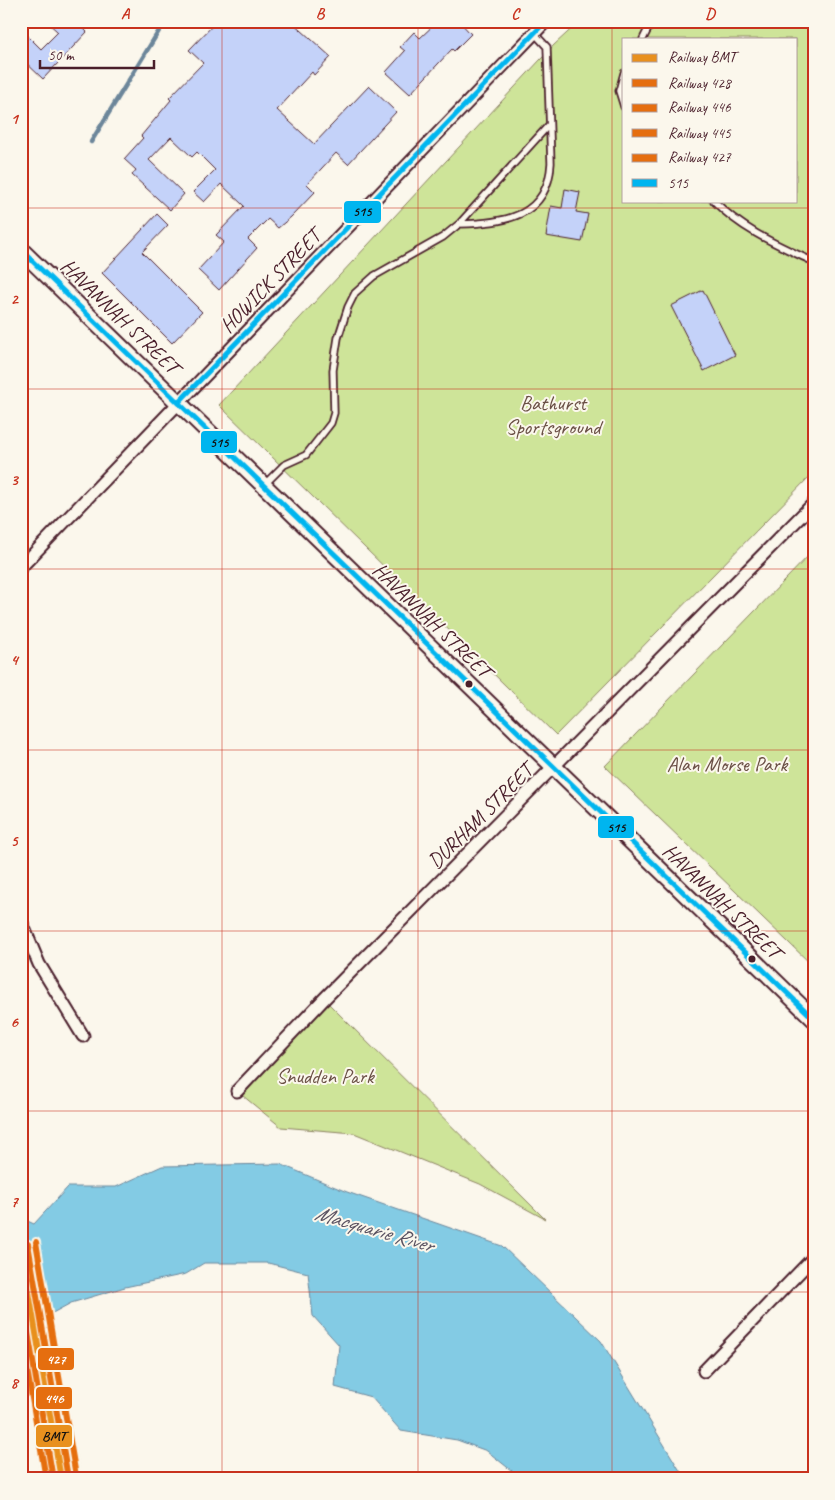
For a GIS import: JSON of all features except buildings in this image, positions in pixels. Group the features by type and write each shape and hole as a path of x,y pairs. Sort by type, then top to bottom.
{"street":[{"name":"HOWICK STREET","path":"21,567 546,21"},
{"name":"HAVANNAH STREET","path":"21,250 814,1019"},
{"name":"DURHAM STREET","path":"237,1091 324,999 814,503"},
{"path":"21,922 39,964 83,1036"},
{"path":"704,1371 814,1257"}],"lane":[{"path":"644,38 652,21"},
{"path":"459,224 482,224 512,218 526,212 538,202 546,191 550,177 547,47 534,34"},
{"path":"622,80 619,91 622,101"},
{"path":"264,485 284,465 306,455 331,424 334,413 333,370 338,338 348,307 355,293 374,276 443,237 459,224 548,126"},
{"path":"715,202 726,213 760,237 814,262"}],"green space":[{"name":"Bathurst Sportsground","path":"580,21 814,21 814,472 556,735 219,405 554,45"},
{"name":"Alan Morse Park","path":"814,550 814,967 605,766"},
{"name":"Snudden Park","path":"324,999 545,1219 480,1184 354,1133 281,1127 237,1091"}],"water":[{"name":"Macquarie River","path":"280,1164 347,1192 502,1246 601,1341 685,1479 522,1479 487,1451 457,1440 401,1431 371,1397 335,1387 339,1345 313,1316 308,1273 268,1263 204,1263 186,1274 125,1287 71,1303 21,1330 21,1218 34,1224 68,1187 116,1187 162,1166"}],"waterway":[{"path":"91,142 165,21"}],"rail line":[{"name":"427","path":"36,1242 76,1476"},
{"name":"446","path":"28,1244 68,1478"},
{"name":"BMT","path":"21,1246 61,1479"},
{"name":"428","path":"21,1291 53,1479"},
{"name":"445","path":"21,1335 46,1479"}],"transit line":[{"name":"515","path":"179,402 546,21"},
{"name":"515","path":"21,250 814,1019"}]}
